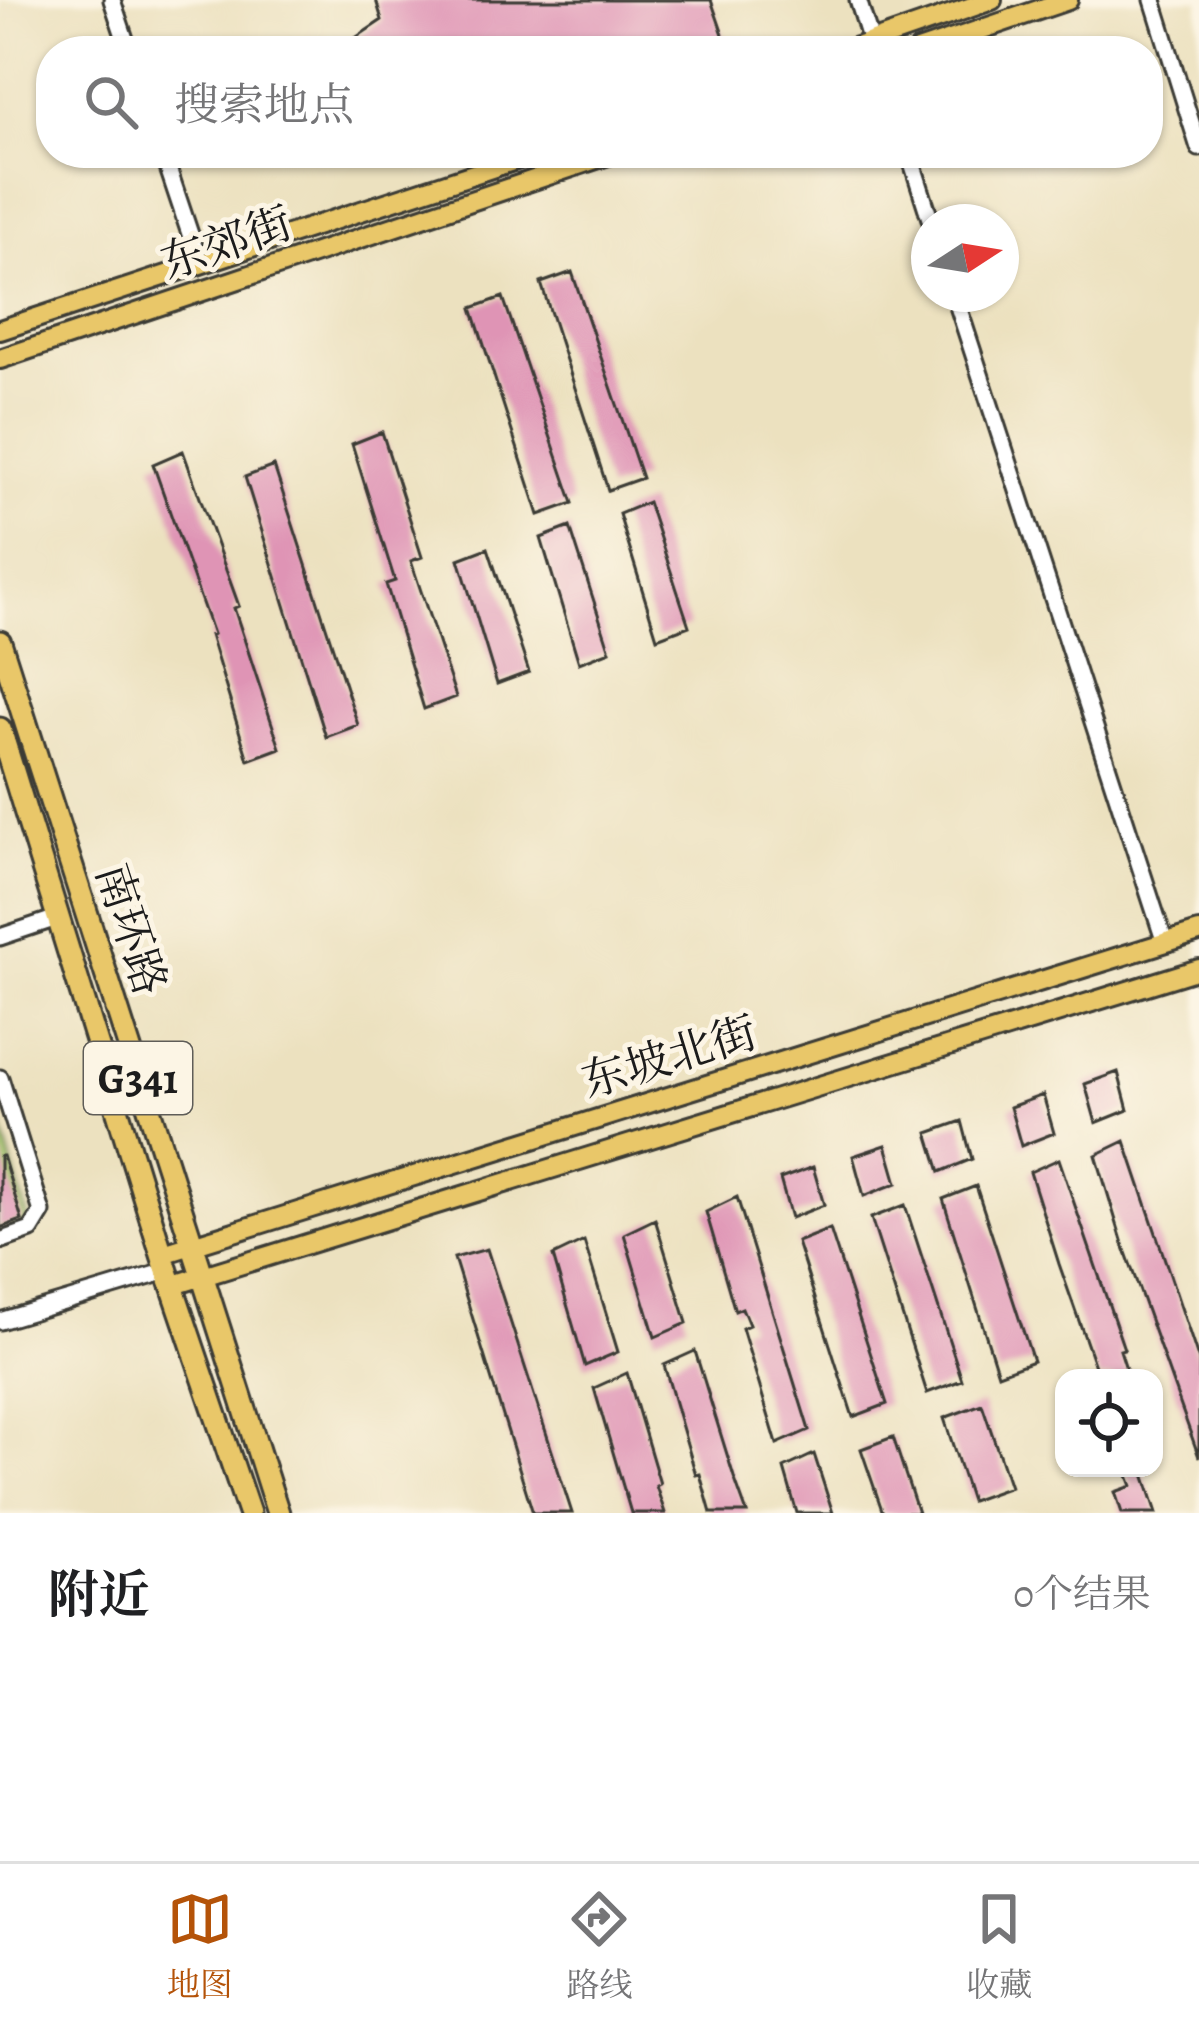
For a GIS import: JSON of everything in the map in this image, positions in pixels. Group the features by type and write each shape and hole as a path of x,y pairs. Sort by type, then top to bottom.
{"highway":[{"name":"南环路","path":"0,642 278,1513"},
{"name":"南环路","path":"0,729 168,1270 249,1513"}],"main road":[{"path":"901,36 992,0"},
{"path":"962,36 1068,0"},
{"name":"东郊街","path":"0,330 491,168"},
{"name":"东郊街","path":"0,359 569,168"},
{"name":"东坡北街","path":"168,1270 191,1245 1199,932"},
{"name":"东坡北街","path":"168,1270 202,1277 1199,970"}],"street":[{"path":"112,0 124,36"},
{"path":"858,0 869,36"},
{"path":"1154,0 1199,148"},
{"path":"168,168 200,264"},
{"path":"913,168 925,204"},
{"path":"960,312 1165,943"},
{"path":"0,937 60,917"},
{"path":"0,1078 42,1212 32,1230 0,1240"},
{"path":"0,1321 168,1270"}],"green space":[{"path":"0,1121 31,1230 0,1240"}],"building":[{"path":"376,0 711,0 724,36 358,36 382,20"},
{"path":"572,272 642,478 608,490 541,283"},
{"path":"503,297 573,503 539,515 472,308"},
{"path":"382,432 422,557 411,561 456,697 424,709 386,584 395,581 352,444"},
{"path":"183,451 239,606 234,608 280,748 248,760 213,634 153,464"},
{"path":"274,466 358,725 326,737 245,477"},
{"path":"648,502 689,626 657,638 619,514"},
{"path":"570,527 610,651 579,663 541,538"},
{"path":"488,548 529,672 497,684 459,559"},
{"path":"1118,1072 1128,1110 1096,1123 1085,1084"},
{"path":"1043,1095 1054,1133 1021,1146 1010,1107"},
{"path":"962,1121 972,1159 940,1172 928,1133"},
{"path":"1125,1141 1199,1361 1199,1457 1096,1155"},
{"path":"886,1145 897,1183 864,1196 853,1156"},
{"path":"0,1156 22,1220 0,1228"},
{"path":"1059,1159 1124,1349 1120,1350 1126,1369 1096,1369 1030,1172"},
{"path":"813,1167 824,1205 791,1218 780,1179"},
{"path":"976,1186 1033,1361 998,1374 943,1199"},
{"path":"737,1197 809,1430 777,1444 742,1328 749,1325 742,1308 735,1311 706,1212"},
{"path":"905,1205 962,1380 927,1393 871,1218"},
{"path":"655,1219 687,1323 655,1337 624,1234"},
{"path":"830,1229 887,1404 853,1417 797,1242"},
{"path":"584,1241 618,1352 585,1366 553,1256"},
{"path":"487,1249 572,1513 533,1513 454,1258"},
{"path":"695,1351 747,1513 711,1513 700,1474 696,1475 664,1365"},
{"path":"627,1373 665,1513 631,1513 594,1388"},
{"path":"982,1404 1010,1487 971,1501 944,1418"},
{"path":"893,1437 918,1513 883,1513 861,1449"},
{"path":"814,1454 833,1513 797,1513 784,1468"},
{"path":"1128,1477 1145,1477 1157,1513 1122,1513 1115,1492 1132,1486"}]}
